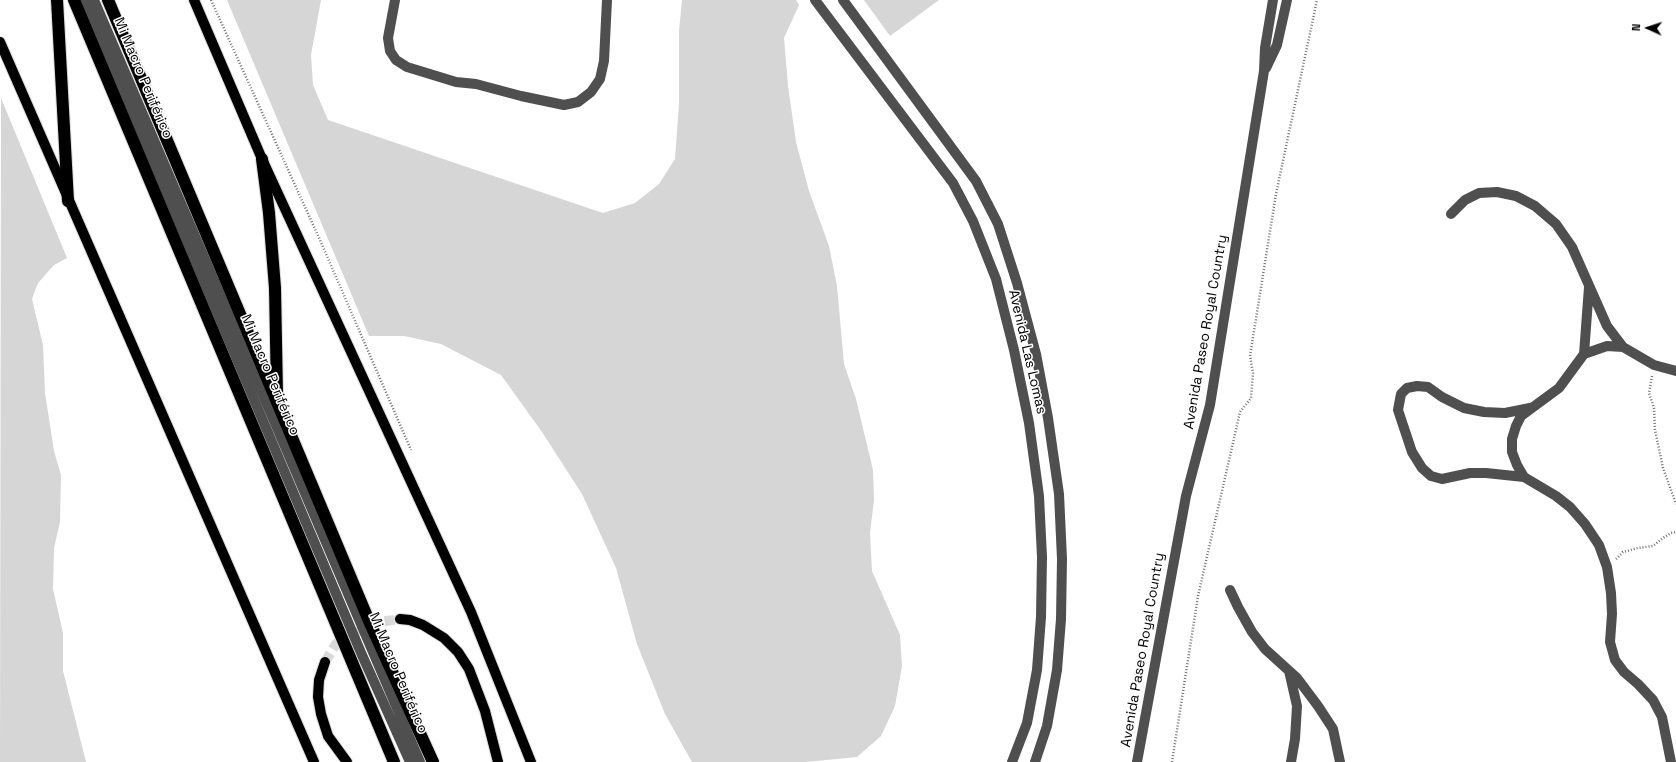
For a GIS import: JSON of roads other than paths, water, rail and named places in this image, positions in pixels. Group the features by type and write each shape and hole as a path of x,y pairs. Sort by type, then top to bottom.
{"highway":[{"path":"57,0 68,202"},
{"path":"74,0 394,762"},
{"path":"108,0 369,621 433,762"},
{"path":"262,159 269,214 275,288 277,401"}],"main road":[{"path":"194,0 262,159 472,612 531,762"},
{"path":"0,42 68,202 314,762"},
{"path":"400,619 410,620 423,625 444,638 458,652 469,669 484,711 498,762"},
{"path":"325,662 319,680 318,697 321,714 328,736 347,762"}],"street":[{"name":"Mi Macro Periférico","path":"85,0 362,655 410,762"},
{"name":"Mi Macro Periférico","path":"94,0 420,762"},
{"path":"395,0 388,38 390,51 396,60 407,67 456,82 476,84 521,96 564,105 578,102 591,92 600,79 604,61 607,0"},
{"name":"Avenida Las Lomas","path":"815,0 953,183 973,221 996,280 1014,350 1029,423 1038,496 1042,557 1041,617 1037,670 1027,723 1012,762"},
{"name":"Avenida Las Lomas","path":"843,0 976,181 998,224 1018,283 1036,354 1048,418 1059,494 1062,559 1058,670 1047,726 1035,762"},
{"name":"Avenida Paseo Royal Country","path":"1137,762 1186,496 1210,405 1264,71 1265,48 1272,0"},
{"path":"1264,71 1277,46 1287,0"},
{"path":"1451,214 1465,200 1478,193 1497,192 1516,196 1536,206 1556,224 1572,247 1607,326 1623,347 1654,365 1676,371"},
{"path":"1524,477 1512,452 1512,439 1516,426 1521,416 1559,388 1584,354 1589,287"},
{"path":"1584,354 1607,346 1623,347"},
{"path":"1532,407 1505,413 1484,412 1464,408 1428,388 1417,386 1407,388 1401,394 1398,410 1412,452 1422,468 1431,476 1442,479 1470,473 1486,473 1524,477 1556,496 1570,507 1580,518 1599,546 1606,568 1612,607 1610,642 1615,660 1624,672 1653,700 1662,717 1671,762"},
{"path":"1230,590 1252,632 1265,649 1297,678 1318,706 1333,730 1340,762"},
{"path":"1289,671 1297,706 1295,738 1291,762"}],"tunnel":[{"path":"325,662 336,644 345,638 380,622 400,619"}]}
